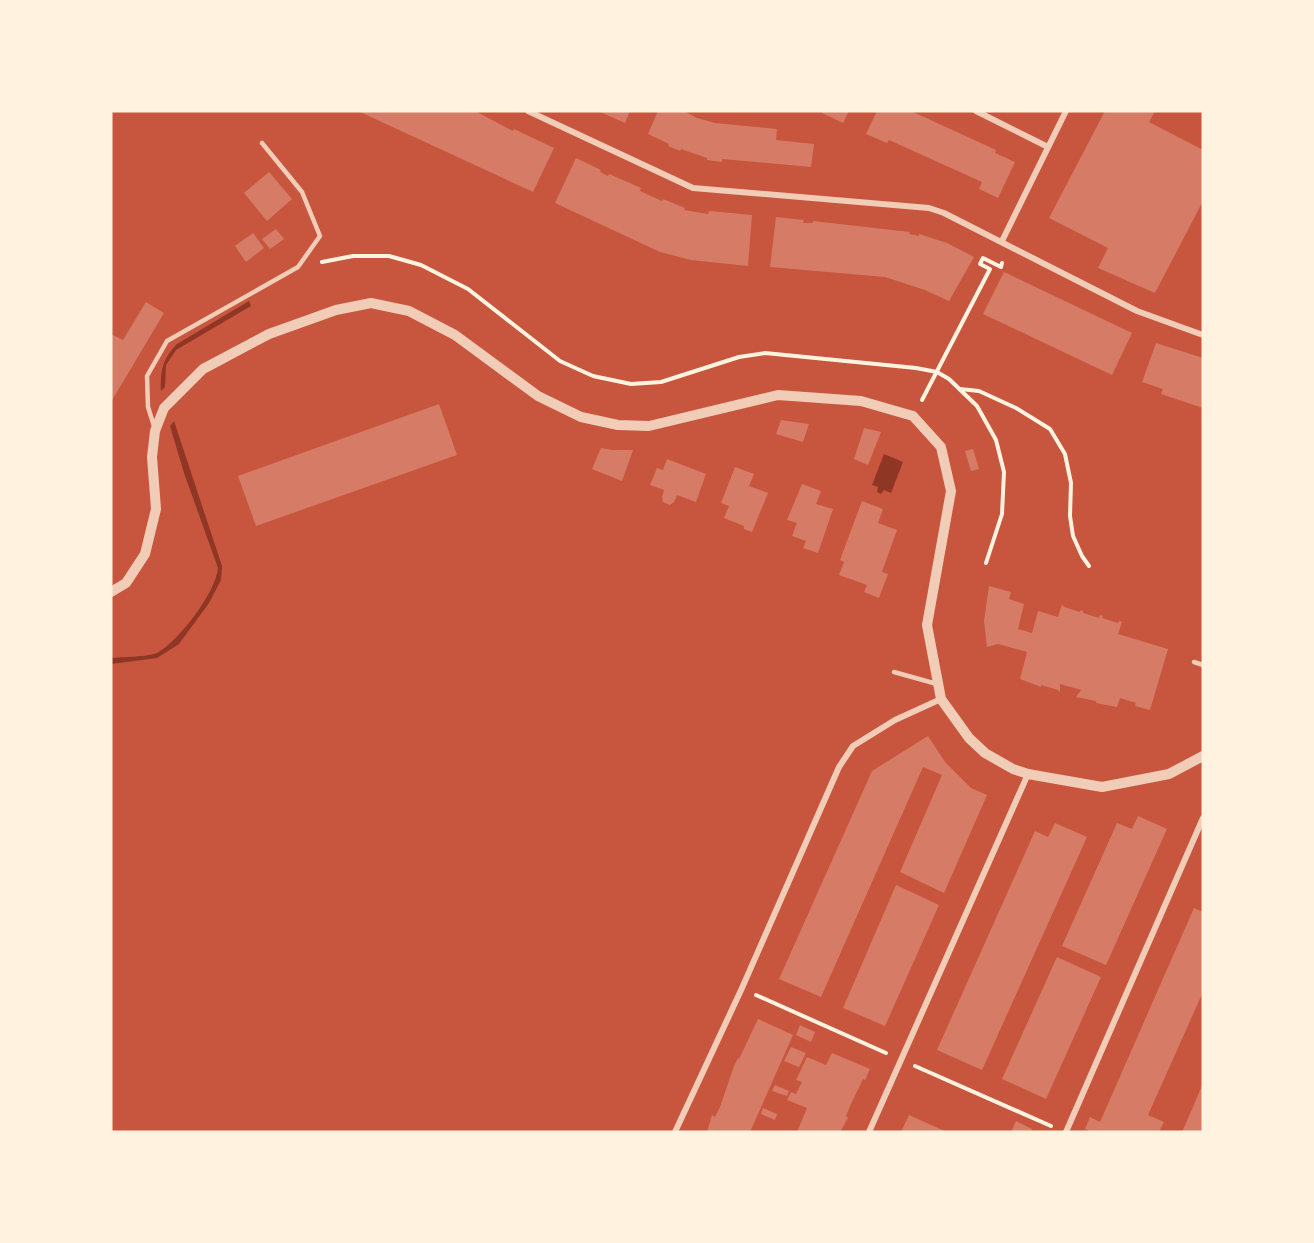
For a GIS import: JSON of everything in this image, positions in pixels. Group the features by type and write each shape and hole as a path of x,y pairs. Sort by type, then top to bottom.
{"street":[{"path":"528,111 693,188 929,208 1002,241 1137,311 1203,335"},
{"path":"976,111 1048,147"},
{"path":"1002,241 1066,111"},
{"path":"111,592 126,583 144,554 156,509 152,457 155,431 164,408 204,369 269,334 336,310 371,303 410,311 455,335 538,396 581,417 618,425 649,426 778,395 861,401 913,416 941,447 951,491 927,625 941,699 969,738 985,753 1012,769 1102,787 1169,774 1203,756"},
{"path":"675,1132 742,988 839,767 853,746 895,720 941,699"},
{"path":"869,1132 1028,774"},
{"path":"1066,1132 1203,818"}],"lane":[{"path":"155,431 148,407 147,376 167,342 298,267 320,236 302,192 262,143"},
{"path":"1194,662 1203,665"},
{"path":"894,672 937,684"}],"path":[{"path":"298,267 353,256 389,256 421,266 468,290 560,361 593,376 631,384 662,382 739,357 765,353 937,372 977,406 996,440 1004,472 1002,514 986,563"},
{"path":"922,400 990,269 980,264 983,258 1001,267 1003,263 1000,262"},
{"path":"959,389 979,391 998,399 1050,429 1065,454 1071,483 1070,516 1073,536 1089,566"},
{"path":"751,992 892,1056"},
{"path":"912,1065 1054,1128"}],"shaded area":[{"path":"249,301 251,306 176,350 166,365 165,387 161,391 163,365 168,354 177,344"},
{"path":"174,421 222,566 221,580 209,603 179,644 157,658 111,664 111,658 153,654 166,647 195,615 216,578 218,568 170,426"},
{"path":"884,454 903,462 891,493 884,490 881,494 877,492 878,487 872,485"}],"building":[{"path":"358,111 475,111 513,131 514,129 554,148 533,192"},
{"path":"598,111 630,111 625,123"},
{"path":"658,111 684,111 697,118 715,123 777,129 776,140 814,144 811,167 722,159 722,162 707,160 707,158 681,149 680,151 648,134"},
{"path":"822,111 849,111 843,123"},
{"path":"877,111 911,111 996,150 995,153 1015,162 998,198 979,189 982,182 889,140 887,143 866,134"},
{"path":"1105,111 1155,111 1149,122 1203,150 1203,201 1155,293 1098,268 1108,248 1049,218"},
{"path":"576,158 608,176 609,174 641,188 640,191 685,208 684,210 708,214 709,211 752,215 748,266 691,260 660,252 555,203"},
{"path":"269,172 292,199 267,221 244,193"},
{"path":"776,217 804,220 803,223 813,223 813,221 910,232 909,234 919,236 919,234 947,243 974,257 949,301 925,290 885,277 770,267"},
{"path":"276,229 284,239 270,249 262,239"},
{"path":"253,233 264,248 246,262 235,246"},
{"path":"1004,272 1132,333 1112,375 983,314"},
{"path":"146,302 164,313 111,402 111,334 123,340"},
{"path":"1156,343 1203,358 1203,408 1161,394 1163,389 1142,382"},
{"path":"439,404 457,455 256,526 238,476"},
{"path":"781,420 809,424 803,442 776,434"},
{"path":"864,428 881,432 868,465 854,459"},
{"path":"601,448 633,450 622,481 592,469"},
{"path":"973,449 979,469 971,471 965,451"},
{"path":"667,459 706,474 696,502 677,495 670,505 663,502 664,490 650,485 657,468 663,470"},
{"path":"735,467 754,474 749,486 768,493 752,532 724,518 729,506 721,503"},
{"path":"802,484 821,491 816,504 833,509 818,553 803,548 806,541 792,536 797,523 787,520"},
{"path":"862,501 883,509 878,523 897,530 882,572 888,574 879,598 864,592 867,585 839,575 844,562 840,560"},
{"path":"989,586 1011,592 1009,599 1024,604 1018,629 1032,633 1038,611 1058,617 1062,604 1064,607 1080,612 1081,610 1083,613 1099,618 1100,615 1103,616 1102,618 1122,622 1118,634 1168,649 1150,710 1135,706 1136,703 1120,698 1117,707 1096,703 1096,701 1076,697 1081,690 1060,684 1060,692 1020,679 1027,652 998,644 987,647 984,621"},
{"path":"928,736 945,762 971,788 987,795 944,893 900,872 942,775 923,767 821,997 779,979 872,771"},
{"path":"1138,816 1167,829 1106,965 1062,946 1117,823 1132,829"},
{"path":"1055,823 1087,837 982,1070 937,1050 1035,831 1048,837"},
{"path":"896,885 939,905 885,1026 843,1008"},
{"path":"1194,908 1203,912 1203,992 1148,1115 1164,1122 1159,1132 1092,1132 1085,1129 1090,1117 1100,1122"},
{"path":"1057,957 1101,977 1046,1099 1002,1079"},
{"path":"758,1019 793,1035 750,1132 707,1132 712,1115 715,1117 720,1107 734,1066"},
{"path":"800,1025 815,1032 811,1042 796,1035"},
{"path":"791,1047 806,1053 799,1067 784,1061"},
{"path":"832,1053 870,1069 850,1106 846,1116 848,1118 840,1132 797,1132 807,1108 787,1100 791,1092 796,1094 802,1082 796,1080 807,1057 826,1065"},
{"path":"1203,1083 1203,1132 1182,1132 1193,1107"},
{"path":"775,1085 789,1091 787,1096 772,1091"},
{"path":"763,1108 777,1114 775,1120 761,1114"},
{"path":"909,1115 947,1132 901,1132"},
{"path":"1016,1121 1032,1129 1031,1132 1011,1132"}]}
